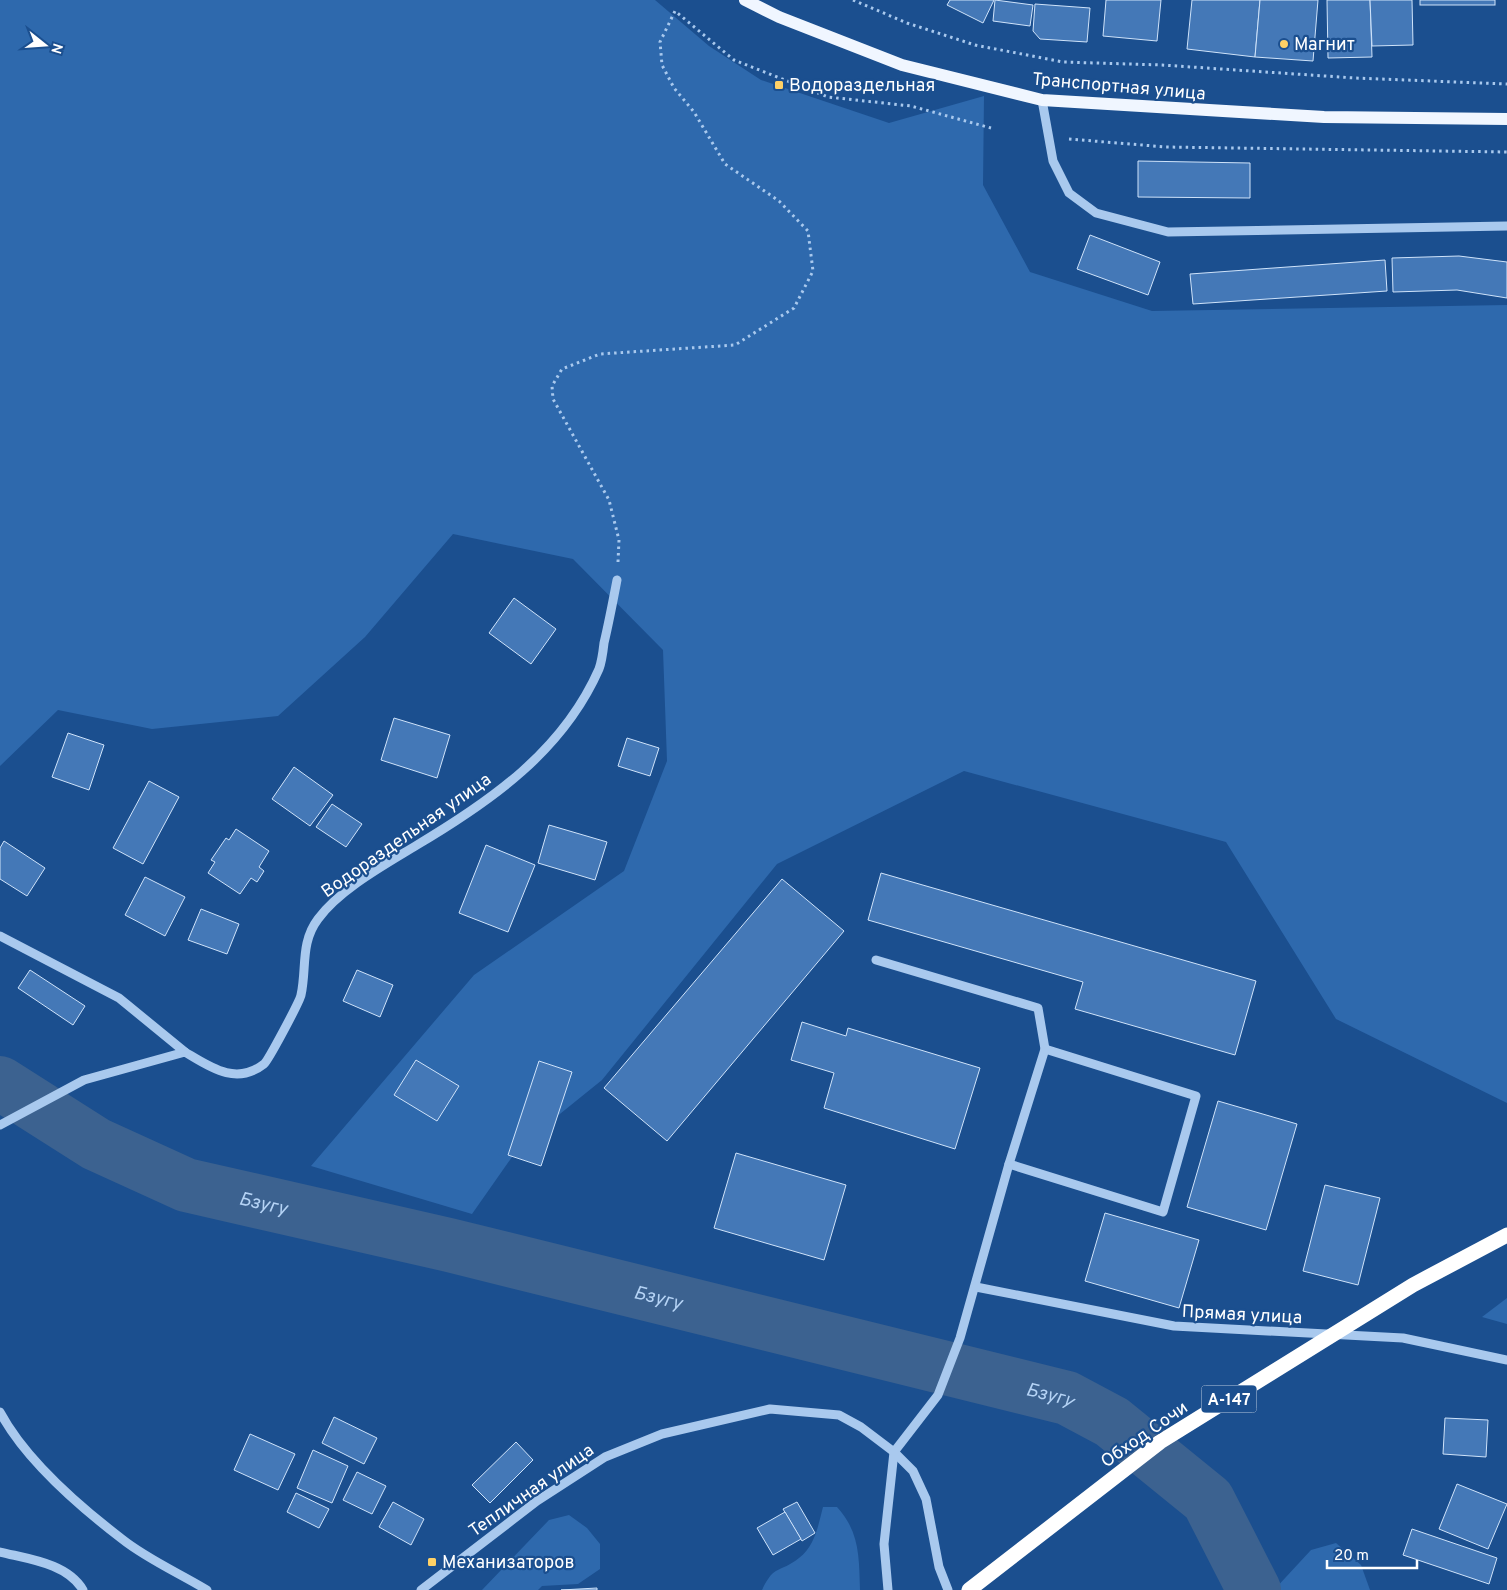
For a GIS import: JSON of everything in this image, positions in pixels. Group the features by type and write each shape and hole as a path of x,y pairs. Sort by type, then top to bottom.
{"highway":[{"name":"Обход Сочи","path":"969,1590 1160,1442 1413,1285 1507,1235"}],"main road":[{"name":"Транспортная улица","path":"745,0 788,21 902,65 1042,100 1156,109 1324,117 1507,118"}],"street":[{"path":"1042,100 1052,161 1069,193 1096,213 1114,218 1168,232 1507,226"},
{"name":"Водораздельная улица","path":"0,936 119,998 185,1052 219,1072 241,1075 265,1064 301,996 304,944 317,919 335,900 394,859 464,817 511,782 549,746 575,712 600,668 617,580"},
{"path":"876,960 1038,1008 1045,1049 1009,1164 976,1287 960,1338 938,1395 894,1452 884,1544 888,1590"},
{"path":"1009,1164 1163,1212 1196,1096 1045,1049"},
{"path":"2,1124 84,1080 185,1052"},
{"name":"Прямая улица","path":"976,1287 1174,1326 1403,1338 1507,1360"},
{"name":"Тепличная улица","path":"421,1590 537,1501 605,1458 662,1434 770,1409 838,1415 861,1427 894,1452 913,1471 926,1499 939,1567 948,1590"},
{"path":"0,1412 8,1426 44,1471 122,1540 208,1590"},
{"path":"0,1552 50,1565 69,1574 83,1590"}],"path":[{"path":"853,0 907,23 975,45 1063,62 1162,66 1365,79 1507,84"},
{"path":"617,580 619,540 609,500 553,399 552,386 562,369 600,354 735,345 794,308 813,271 808,231 779,201 724,164 694,112 674,88 662,65 660,42 675,11 734,60 828,97 911,106 992,128"},
{"path":"1066,139 1166,147 1507,152"}],"shaded area":[{"path":"0,0 655,0 709,46 761,80 889,123 984,96 983,185 1030,272 1152,311 1507,305 1507,1103 1336,1019 1226,842 964,771 777,864 602,1080 519,1147 472,1214 311,1166 474,975 624,871 667,761 663,650 573,559 453,534 365,637 278,716 152,729 58,710 0,766"},
{"path":"1507,1298 1507,1324 1482,1317"},
{"path":"823,1507 837,1507 845,1516 850,1526 857,1546 860,1590 762,1590 774,1572 792,1563 809,1548"},
{"path":"569,1515 587,1528 600,1544 600,1569 578,1584 542,1586 538,1590 482,1590 549,1520"},
{"path":"1336,1543 1361,1565 1370,1590 1274,1590 1311,1550"}],"building":[{"path":"950,0 994,0 983,23 947,5"},
{"path":"995,0 1033,5 1030,26 993,21"},
{"path":"1106,0 1161,0 1157,41 1103,36"},
{"path":"1192,0 1260,0 1255,57 1187,49"},
{"path":"1260,0 1318,0 1313,61 1255,57"},
{"path":"1327,0 1370,0 1372,57 1328,58"},
{"path":"1370,0 1412,0 1413,45 1372,46"},
{"path":"1420,0 1495,0 1495,5 1420,5"},
{"path":"1035,4 1090,8 1087,42 1040,39 1033,31"},
{"path":"1138,161 1250,163 1250,198 1138,197"},
{"path":"1090,235 1160,262 1148,295 1077,269"},
{"path":"1459,256 1507,262 1507,298 1457,290 1393,292 1392,258"},
{"path":"1385,260 1387,291 1193,304 1190,274"},
{"path":"514,598 556,629 531,664 489,633"},
{"path":"394,718 450,735 437,778 381,760"},
{"path":"68,733 104,745 89,790 52,777"},
{"path":"627,738 659,748 650,776 618,766"},
{"path":"294,767 333,795 310,826 272,799"},
{"path":"149,781 179,797 143,864 113,848"},
{"path":"332,804 362,824 346,847 316,827"},
{"path":"549,825 607,842 595,880 538,863"},
{"path":"236,829 269,851 259,867 264,871 257,882 251,878 240,894 208,873 215,862 211,860 226,838 229,840"},
{"path":"4,841 45,868 27,896 0,879 0,848"},
{"path":"486,845 535,865 508,932 459,913"},
{"path":"881,873 1256,981 1235,1055 1075,1009 1083,982 868,920"},
{"path":"145,877 185,897 165,936 125,915"},
{"path":"782,879 844,931 667,1141 604,1088"},
{"path":"201,909 239,924 227,954 188,940"},
{"path":"30,970 85,1006 73,1025 18,988"},
{"path":"357,970 393,985 380,1017 343,1001"},
{"path":"802,1022 846,1036 848,1028 980,1068 955,1149 824,1108 834,1073 791,1060"},
{"path":"416,1060 459,1086 437,1121 394,1095"},
{"path":"539,1061 572,1072 541,1166 508,1155"},
{"path":"1218,1101 1297,1124 1266,1230 1187,1207"},
{"path":"736,1153 846,1185 824,1260 714,1228"},
{"path":"1325,1185 1380,1198 1358,1285 1303,1271"},
{"path":"1105,1213 1199,1240 1179,1308 1085,1281"},
{"path":"334,1417 377,1438 364,1464 322,1443"},
{"path":"1445,1418 1488,1420 1486,1457 1443,1454"},
{"path":"250,1434 295,1454 278,1490 234,1470"},
{"path":"516,1442 533,1460 490,1503 472,1485"},
{"path":"313,1450 348,1466 332,1503 297,1488"},
{"path":"357,1472 386,1486 372,1514 343,1500"},
{"path":"1457,1484 1507,1504 1488,1549 1439,1529"},
{"path":"296,1493 329,1509 319,1528 287,1512"},
{"path":"393,1502 424,1519 411,1545 379,1527"},
{"path":"797,1502 815,1533 802,1541 783,1509"},
{"path":"785,1512 801,1539 773,1555 757,1528"},
{"path":"1412,1529 1497,1558 1489,1584 1403,1555"},
{"path":"597,1588 597,1590 561,1590"}],"waterway":[{"name":"Бзугу","path":"0,1083 96,1144 186,1185 449,1245 1067,1398 1112,1422 1208,1500 1254,1590"}],"place":[{"name":"Магнит","path":"1284,44"},
{"name":"Водораздельная","path":"779,85"},
{"name":"Механизаторов","path":"432,1562"}]}
